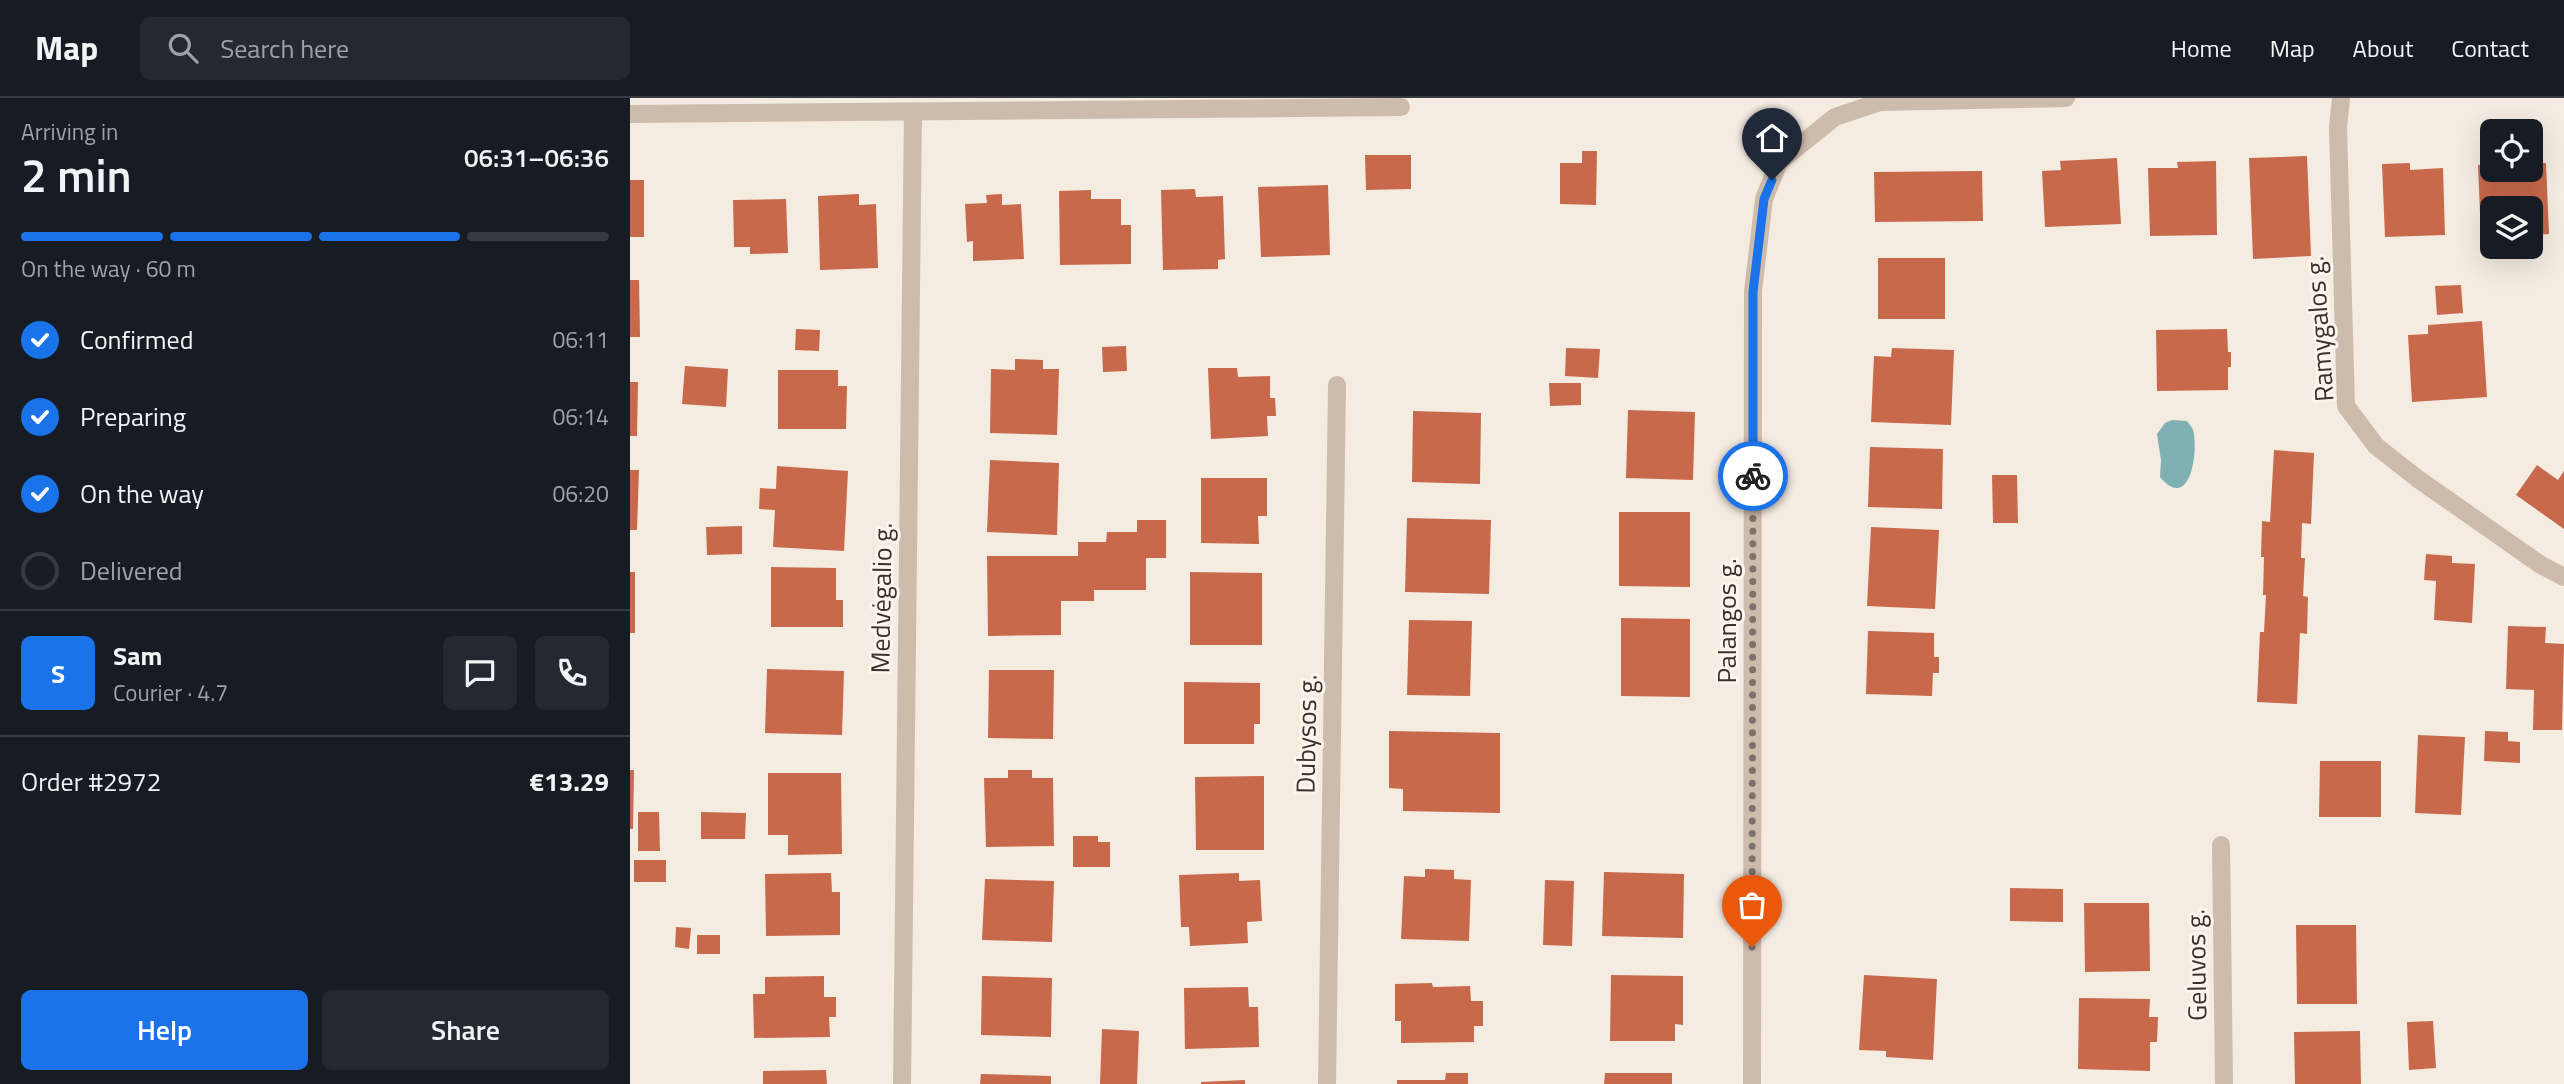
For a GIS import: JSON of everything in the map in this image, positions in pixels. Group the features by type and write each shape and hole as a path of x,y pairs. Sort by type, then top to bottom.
{"street":[{"name":"Palangos g.","path":"1752,1084 1753,292 1764,199 1779,162 1835,117 1880,102 2066,98"},
{"name":"Ramygalos g.","path":"2342,98 2338,128 2346,406 2376,446 2418,479 2541,565 2564,577"},
{"path":"630,114 1401,107"},
{"name":"Medvėgalio g.","path":"902,1084 913,112"},
{"name":"Dubysos g.","path":"1327,1084 1337,385"},
{"name":"Geluvos g.","path":"2221,845 2224,1084"}],"water":[{"path":"2172,420 2187,421 2193,429 2195,440 2190,475 2179,488 2170,486 2160,477 2161,460 2157,434 2165,423"}],"building":[{"path":"1582,151 1597,151 1596,205 1560,204 1560,163 1582,163"},
{"path":"1365,155 1411,155 1411,189 1366,190"},
{"path":"2307,156 2311,256 2253,259 2249,158"},
{"path":"2117,158 2121,224 2045,227 2042,171 2061,170 2060,161"},
{"path":"2216,161 2217,235 2150,236 2148,168 2178,168 2177,162"},
{"path":"2410,163 2410,170 2443,168 2445,235 2385,237 2382,164"},
{"path":"2543,163 2546,163 2549,234 2543,234 2543,196 2480,196 2480,213 2478,165 2480,182 2543,182"},
{"path":"1982,171 1983,221 1875,222 1874,172"},
{"path":"630,180 644,180 644,237 630,237"},
{"path":"1328,185 1330,255 1261,257 1258,187"},
{"path":"1195,189 1196,197 1223,196 1225,259 1218,260 1218,269 1163,270 1161,190"},
{"path":"1091,190 1091,199 1121,199 1121,225 1131,225 1131,264 1060,265 1059,191"},
{"path":"859,194 859,205 876,204 878,268 820,270 818,196"},
{"path":"1002,194 1002,205 1021,204 1024,259 973,261 973,241 967,242 965,204 987,203 986,195"},
{"path":"786,199 788,253 750,254 750,247 734,247 733,200"},
{"path":"1878,258 1945,258 1945,319 1878,319"},
{"path":"630,280 639,280 640,337 630,337"},
{"path":"2461,285 2463,313 2437,315 2435,286"},
{"path":"2482,321 2487,397 2412,402 2408,335 2428,334 2428,325"},
{"path":"796,329 820,330 819,351 795,350"},
{"path":"2227,329 2228,352 2231,352 2228,390 2157,391 2156,330"},
{"path":"1126,346 1127,371 1103,372 1102,347"},
{"path":"1566,348 1600,349 1598,378 1565,376"},
{"path":"1892,348 1954,350 1951,425 1871,422 1874,356 1891,357"},
{"path":"1015,359 1043,360 1043,369 1059,369 1057,435 990,433 991,369 1015,370"},
{"path":"685,366 728,369 726,407 682,404"},
{"path":"1208,368 1237,368 1238,377 1270,376 1270,398 1275,398 1276,416 1267,416 1268,436 1211,439"},
{"path":"778,370 838,370 838,386 847,386 846,429 778,429"},
{"path":"630,382 638,382 637,436 630,436"},
{"path":"1549,383 1581,383 1581,405 1550,406"},
{"path":"1628,410 1695,412 1693,480 1626,478"},
{"path":"1413,411 1481,413 1480,484 1412,482"},
{"path":"1870,447 1943,449 1942,509 1868,507"},
{"path":"2274,450 2314,453 2311,524 2302,523 2301,558 2305,558 2303,596 2308,597 2307,634 2300,633 2297,704 2257,702 2260,632 2264,632 2266,595 2263,595 2262,521 2270,522"},
{"path":"990,460 1059,463 1057,535 987,532"},
{"path":"2537,465 2558,480 2564,471 2564,529 2516,495"},
{"path":"777,466 848,471 844,551 773,547 775,510 759,509 760,488 776,489"},
{"path":"630,470 639,470 637,530 630,530"},
{"path":"1992,475 2017,475 2018,523 1993,523"},
{"path":"1201,478 1267,478 1267,516 1258,516 1259,544 1201,543"},
{"path":"1619,512 1690,512 1690,587 1619,586"},
{"path":"1407,518 1491,520 1489,594 1405,592"},
{"path":"1137,520 1166,520 1166,558 1146,558 1146,590 1094,590 1094,601 1061,601 1061,635 988,636 987,556 1078,556 1078,542 1106,542 1107,532 1137,532"},
{"path":"742,526 742,554 707,555 706,527"},
{"path":"1871,527 1939,530 1935,609 1867,606"},
{"path":"2426,554 2452,556 2452,563 2475,564 2472,623 2434,620 2436,581 2424,580"},
{"path":"771,567 836,568 836,600 843,600 843,627 771,627"},
{"path":"630,572 635,572 635,633 630,633"},
{"path":"1190,572 1262,573 1262,645 1190,645"},
{"path":"1621,618 1690,619 1690,697 1621,696"},
{"path":"1409,620 1472,621 1470,696 1407,695"},
{"path":"2508,626 2546,627 2545,643 2564,644 2562,730 2533,730 2534,690 2506,689"},
{"path":"1868,631 1934,633 1934,657 1939,657 1939,673 1933,673 1932,696 1866,694"},
{"path":"767,669 844,671 842,735 765,733"},
{"path":"989,670 1054,670 1053,739 988,738"},
{"path":"1184,682 1260,683 1260,724 1254,724 1254,744 1184,744"},
{"path":"1389,731 1500,733 1500,813 1403,811 1403,789 1389,788"},
{"path":"2485,731 2508,732 2508,741 2520,742 2520,763 2484,761"},
{"path":"2418,735 2465,737 2461,815 2415,813"},
{"path":"2320,761 2381,761 2381,817 2319,817"},
{"path":"630,770 634,770 633,829 630,829"},
{"path":"1008,770 1032,770 1032,778 1053,778 1054,846 986,847 984,778 1008,778"},
{"path":"768,773 841,773 842,854 788,855 788,835 768,835"},
{"path":"1264,776 1264,850 1196,850 1195,777"},
{"path":"638,812 659,812 660,851 638,851"},
{"path":"701,812 746,813 745,839 701,839"},
{"path":"1073,836 1098,836 1098,842 1110,842 1110,867 1073,867"},
{"path":"634,860 666,860 666,882 634,882"},
{"path":"1425,869 1454,870 1454,879 1471,880 1469,941 1401,939 1404,876 1425,877"},
{"path":"1604,872 1684,874 1683,938 1602,936"},
{"path":"831,873 832,892 840,892 840,935 766,936 765,874"},
{"path":"1239,873 1239,881 1260,880 1262,921 1247,922 1248,943 1190,946 1189,927 1181,927 1179,875"},
{"path":"985,879 1054,881 1052,942 982,940"},
{"path":"1545,880 1574,881 1572,946 1543,945"},
{"path":"2010,888 2063,889 2063,922 2010,921"},
{"path":"2084,903 2149,903 2150,971 2085,972"},
{"path":"2296,925 2356,925 2357,1004 2297,1004"},
{"path":"676,927 691,928 689,949 675,947"},
{"path":"697,935 720,935 720,954 697,954"},
{"path":"1611,975 1683,976 1683,1025 1675,1024 1675,1041 1610,1041"},
{"path":"1864,975 1937,979 1933,1060 1886,1057 1886,1051 1859,1050"},
{"path":"824,976 824,997 836,997 836,1017 829,1017 830,1037 754,1038 753,994 765,994 765,977"},
{"path":"982,976 1052,978 1051,1037 981,1035"},
{"path":"1432,983 1433,987 1470,986 1471,1001 1483,1001 1483,1026 1474,1026 1474,1042 1401,1043 1401,1021 1395,1021 1395,984"},
{"path":"1248,987 1249,1007 1258,1007 1259,1047 1185,1049 1184,988"},
{"path":"2079,998 2150,999 2149,1017 2158,1017 2157,1042 2150,1042 2150,1071 2078,1069"},
{"path":"2433,1021 2436,1068 2409,1070 2407,1022"},
{"path":"1102,1029 1139,1031 1137,1084 1100,1084"},
{"path":"2360,1031 2361,1084 2295,1084 2294,1032"},
{"path":"826,1070 827,1084 763,1084 763,1071"},
{"path":"1446,1073 1468,1073 1468,1084 1397,1084 1397,1080 1445,1080"},
{"path":"1605,1073 1672,1073 1672,1084 1604,1084"},
{"path":"981,1074 1051,1076 1051,1084 980,1084"},
{"path":"1245,1080 1245,1084 1201,1084 1201,1082"}],"way so far":[{"path":"1752,947 1753,476"}],"route":[{"path":"1753,476 1753,292 1764,199 1772,180"}]}
